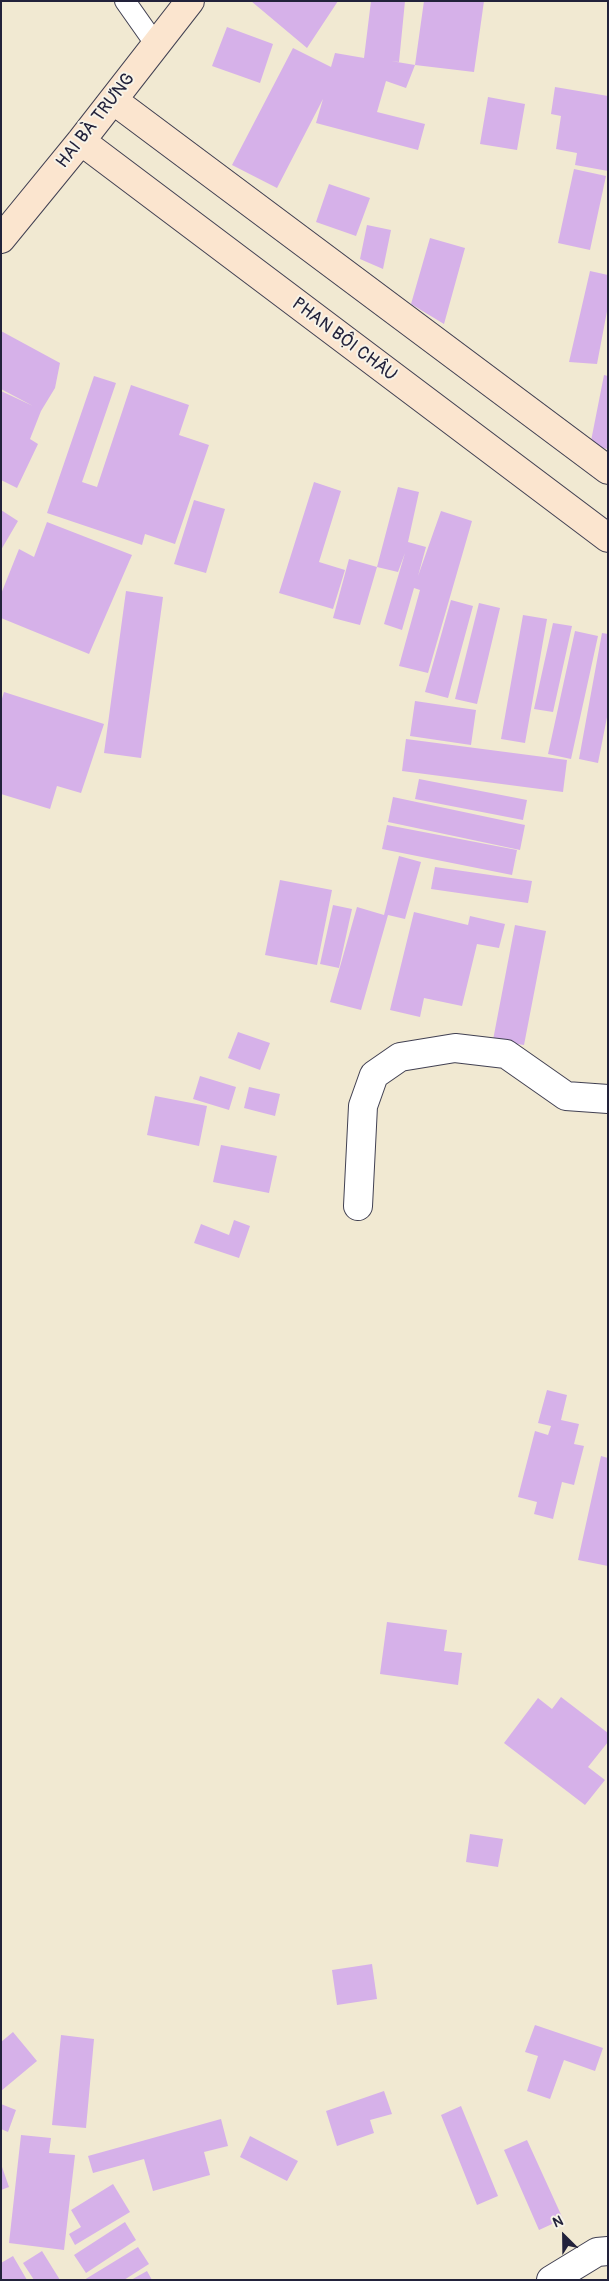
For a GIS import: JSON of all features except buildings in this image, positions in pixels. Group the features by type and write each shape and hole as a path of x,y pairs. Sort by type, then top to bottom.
{"street":[{"name":"HAI BÀ TRƯNG","path":"1,239 81,141 190,1"},
{"path":"113,100 608,470"},
{"name":"PHAN BỘI CHÂU","path":"81,141 608,538"},
{"path":"358,1206 363,1106 374,1075 400,1057 454,1048 506,1054 566,1096 608,1100"},
{"path":"551,2280 597,2252 608,2251"}],"lane":[{"path":"125,1 156,45"}]}
